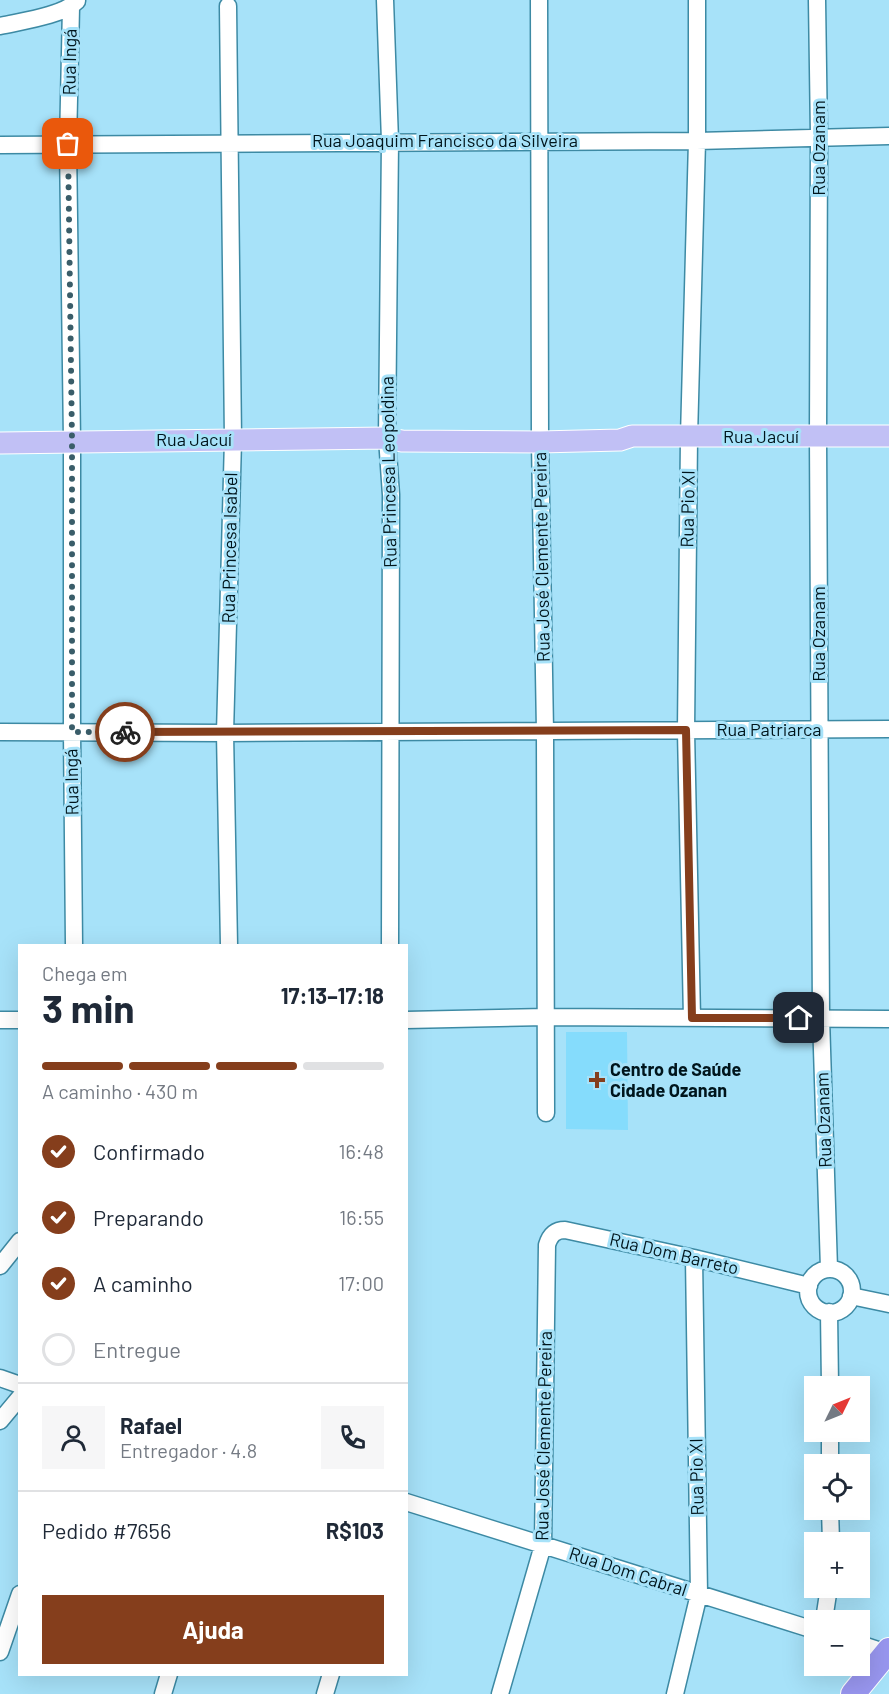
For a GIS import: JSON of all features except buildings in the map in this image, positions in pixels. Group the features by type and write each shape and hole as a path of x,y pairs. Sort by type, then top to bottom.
{"highway":[{"path":"852,1694 888,1651"}],"main road":[{"name":"Rua Jacuí","path":"0,443 387,438 403,433 540,435 621,429 632,436 818,438 889,436"}],"street":[{"name":"Rua Princesa Leopoldina","path":"385,0 390,141 387,438 391,495 390,944"},
{"name":"Rua José Clemente Pereira","path":"539,0 546,1113"},
{"name":"Rua Pio XI","path":"692,1018 686,730 689,437 697,141 697,0"},
{"name":"Rua Ozanam","path":"817,0 821,1018 829,1269"},
{"path":"0,26 48,15 75,3"},
{"name":"Rua Ingá","path":"74,944 68,144 75,3"},
{"name":"Rua Princesa Isabel","path":"228,6 233,440 225,733 229,944"},
{"name":"Rua Joaquim Francisco da Silveira","path":"0,145 541,140 697,141 889,136"},
{"name":"Rua Patriarca","path":"0,732 889,729"},
{"path":"408,1020 546,1017 889,1019"},
{"path":"0,1020 18,1020"},
{"name":"Rua Dom Barreto","path":"547,1245 554,1233 565,1230 809,1286"},
{"path":"0,1266 18,1244"},
{"name":"Rua José Clemente Pereira","path":"500,1694 543,1545 547,1245"},
{"name":"Rua Pio XI","path":"675,1694 699,1594 694,1258"},
{"path":"829,1269 842,1272 852,1289 851,1296 843,1308 829,1312 815,1307 811,1301 809,1286 816,1274 829,1269"},
{"path":"851,1296 889,1304"},
{"path":"829,1312 830,1376"},
{"path":"0,1378 18,1384"},
{"path":"0,1421 18,1399"},
{"name":"Rua Dom Cabral","path":"408,1503 804,1627"},
{"path":"0,1652 18,1600"},
{"path":"870,1646 888,1651"},
{"path":"163,1694 168,1676"},
{"path":"325,1694 330,1676"}],"shaded area":[{"name":"Centro de Saúde Cidade Ozanan","path":"566,1032 627,1032 628,1130 566,1129"}],"way so far":[{"path":"68,144 72,441 72,732 125,732"}],"place":[{"name":"Centro de Saúde Cidade Ozanan","path":"597,1080"}],"route":[{"path":"125,732 686,730 692,1018 799,1018"}]}
